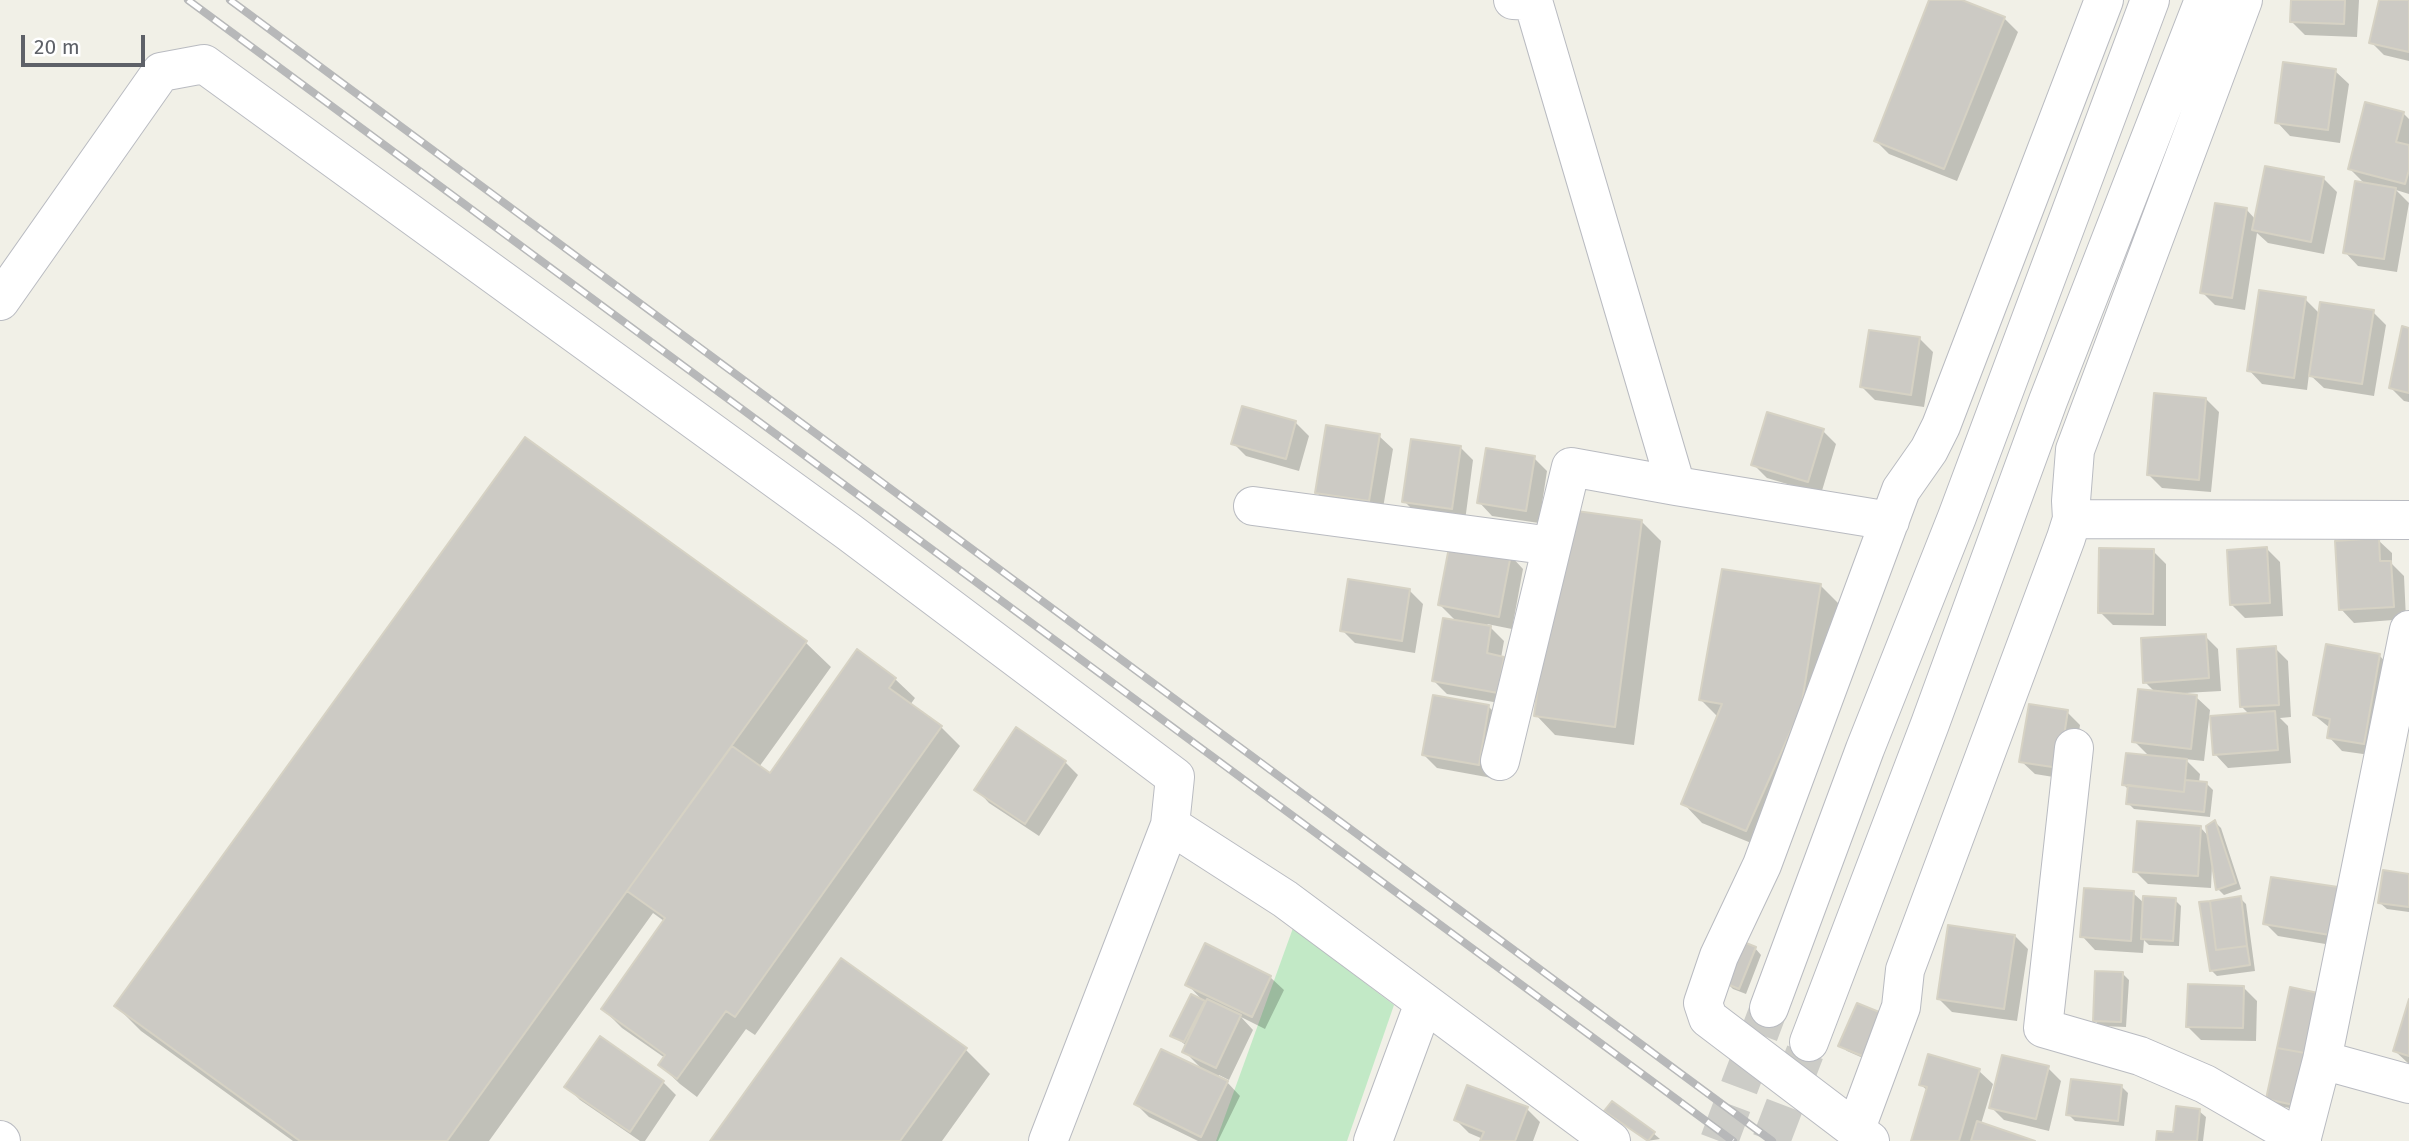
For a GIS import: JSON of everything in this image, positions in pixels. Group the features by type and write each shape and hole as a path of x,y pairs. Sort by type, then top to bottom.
{"street":[{"path":"1513,0 1533,1 1676,486"},
{"path":"2104,0 1941,426 1929,450 1901,490 1762,864 1719,956 1703,1003 1708,1017 1863,1136 1901,1007 1905,970 2071,519 2075,450 2243,0"},
{"path":"1769,1007 2150,0"},
{"path":"1809,1042 2053,388 2204,0"},
{"path":"0,301 161,72 204,64 849,532 1175,777 1170,825 1048,1141"},
{"path":"1500,761 1571,467 1890,521"},
{"path":"1253,506 1552,546"},
{"path":"2071,519 2409,520"},
{"path":"2074,748 2043,1028 2140,1056 2205,1084 2302,1141 2322,1060 2409,630"},
{"path":"1170,825 1285,899 1612,1141"},
{"path":"1373,1141 1424,1003"},
{"path":"2322,1060 2409,1084"}],"green space":[{"path":"1293,928 1394,1005 1347,1141 1216,1141"}],"building":[{"path":"1929,0 1962,0 2005,17 1944,169 1874,141"},
{"path":"2291,0 2345,0 2344,24 2290,22"},
{"path":"2379,0 2409,0 2409,52 2369,43"},
{"path":"2283,62 2336,69 2328,130 2275,123"},
{"path":"2365,102 2404,112 2396,142 2409,145 2409,170 2405,184 2348,169"},
{"path":"2265,166 2324,177 2311,242 2252,230"},
{"path":"2355,181 2396,188 2384,259 2343,253"},
{"path":"2215,203 2247,208 2232,298 2200,293"},
{"path":"2259,290 2306,297 2294,378 2247,371"},
{"path":"2320,302 2374,310 2362,384 2309,376"},
{"path":"2402,326 2409,328 2409,393 2389,388"},
{"path":"1869,330 1920,337 1911,395 1860,387"},
{"path":"2154,393 2206,398 2199,480 2147,475"},
{"path":"1242,406 1296,421 1286,459 1231,444"},
{"path":"1767,412 1824,429 1808,482 1751,465"},
{"path":"1326,425 1380,434 1369,501 1315,493"},
{"path":"525,437 807,641 447,1141 300,1141 114,1006"},
{"path":"1411,439 1461,446 1452,509 1402,502"},
{"path":"1486,448 1535,456 1526,511 1477,503"},
{"path":"1562,509 1642,520 1615,727 1534,716"},
{"path":"2379,538 2380,561 2391,561 2394,607 2339,610 2335,541"},
{"path":"1450,542 1511,554 1499,617 1438,605"},
{"path":"2267,547 2270,603 2230,605 2227,550"},
{"path":"2099,548 2154,549 2153,614 2098,613"},
{"path":"1722,569 1821,584 1801,708 1746,831 1681,804 1722,704 1699,700"},
{"path":"1348,579 1410,589 1402,641 1340,631"},
{"path":"1443,618 1491,626 1487,653 1504,657 1498,693 1432,681"},
{"path":"2206,634 2209,678 2143,683 2141,638"},
{"path":"2326,644 2380,654 2364,744 2327,738 2330,719 2313,715"},
{"path":"2276,646 2279,705 2240,707 2237,649"},
{"path":"857,649 896,678 889,688 942,726 735,1017 726,1011 677,1079 658,1065 665,1055 601,1009 665,918 627,891 732,746 770,773"},
{"path":"2138,689 2197,695 2191,749 2132,742"},
{"path":"1433,695 1489,705 1479,765 1422,755"},
{"path":"2029,704 2068,710 2059,768 2019,762"},
{"path":"2275,711 2278,750 2213,755 2210,716"},
{"path":"1016,727 1066,761 1025,824 974,790"},
{"path":"2126,753 2187,759 2184,792 2122,785"},
{"path":"2185,780 2207,782 2204,812 2126,804 2128,785 2184,792"},
{"path":"2215,820 2236,883 2216,890 2206,826"},
{"path":"2137,821 2201,826 2198,876 2133,872"},
{"path":"2383,870 2409,874 2409,907 2378,903"},
{"path":"2271,877 2338,887 2330,935 2263,924"},
{"path":"2084,888 2134,891 2131,941 2080,937"},
{"path":"2143,896 2176,898 2173,941 2141,939"},
{"path":"2241,896 2247,946 2216,950 2210,901"},
{"path":"2210,901 2216,950 2247,946 2250,965 2210,971 2199,902"},
{"path":"1948,925 2015,935 2004,1009 1937,999"},
{"path":"1741,941 1756,947 1739,989 1725,983"},
{"path":"1205,943 1271,976 1252,1017 1185,985"},
{"path":"841,958 967,1048 900,1141 710,1141"},
{"path":"2095,971 2123,972 2121,1022 2093,1021"},
{"path":"2188,984 2244,986 2243,1028 2186,1027"},
{"path":"2290,987 2318,993 2305,1053 2277,1048"},
{"path":"1191,994 1205,1001 1184,1042 1170,1036"},
{"path":"1207,999 1241,1015 1216,1068 1182,1052"},
{"path":"2409,999 2409,1056 2393,1051"},
{"path":"1857,1003 1884,1014 1865,1057 1838,1046"},
{"path":"600,1036 664,1081 630,1132 564,1087"},
{"path":"2277,1048 2305,1053 2294,1105 2266,1099"},
{"path":"1161,1049 1228,1081 1201,1137 1134,1104"},
{"path":"1928,1054 1980,1069 1959,1141 1911,1141 1927,1087 1919,1085"},
{"path":"2002,1055 2049,1066 2036,1119 1989,1108"},
{"path":"2071,1079 2122,1085 2118,1121 2066,1115"},
{"path":"1467,1085 1528,1107 1515,1141 1480,1141 1484,1132 1454,1120"},
{"path":"1612,1101 1655,1132 1648,1141 1604,1111"},
{"path":"2176,1106 2200,1109 2197,1141 2156,1141 2157,1131 2173,1132"},
{"path":"1977,1121 2035,1141 1971,1141"}],"tunnel":[{"path":"1719,1141 1769,1008"},
{"path":"1771,1141 1809,1042"}],"railway":[{"path":"188,0 1733,1141"},
{"path":"230,0 1772,1141"}]}
